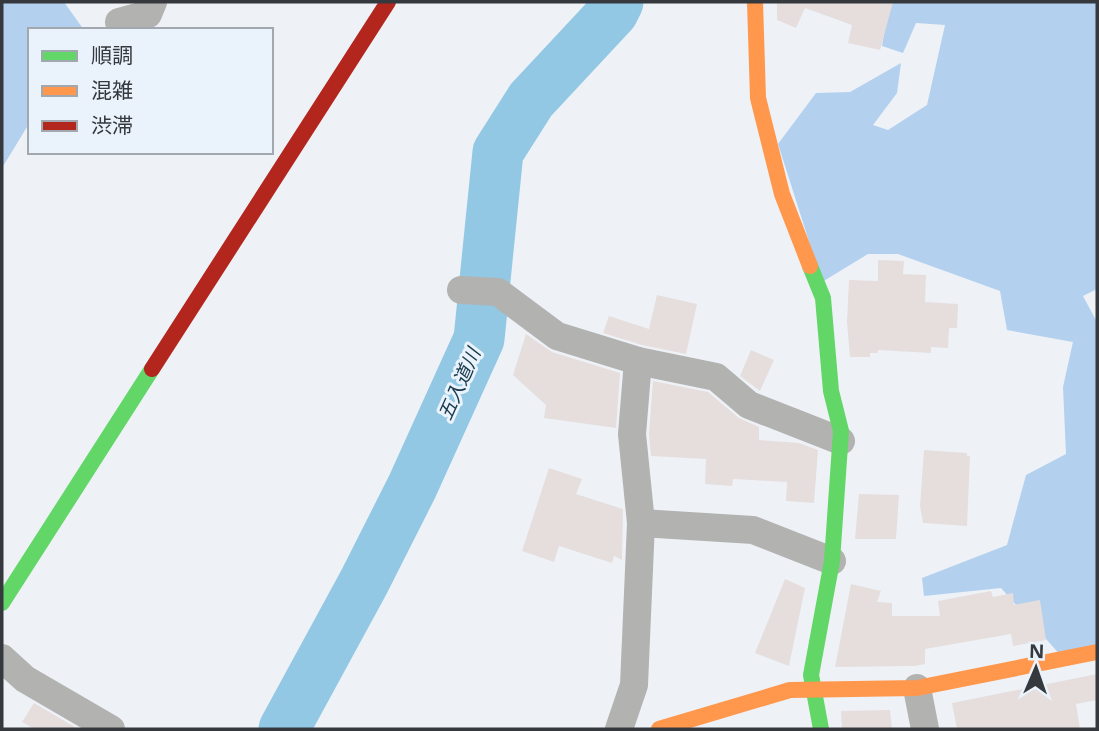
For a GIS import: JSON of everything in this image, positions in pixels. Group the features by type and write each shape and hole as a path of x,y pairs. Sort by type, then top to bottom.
{"street":[{"path":"119,22 148,14 153,2"},
{"path":"2,603 388,2"},
{"path":"755,2 758,98 782,194 823,298 831,391 841,431 832,561 811,675 812,689 820,711 821,729"},
{"path":"461,290 498,292 557,336 638,362 716,377 748,405 841,441"},
{"path":"620,729 634,685 641,523 632,434 638,362"},
{"path":"641,523 753,530 832,561"},
{"path":"659,729 789,690 918,688 1097,652"},
{"path":"2,658 25,679 111,729"},
{"path":"918,688 920,725"}],"shaded area":[{"path":"2,2 64,2 83,28 28,28 28,125 2,168"},
{"path":"889,2 1097,2 1097,289 1083,296 1097,322 1097,650 1062,657 1001,588 924,596 922,578 1007,545 1026,475 1066,454 1063,387 1073,342 1007,330 1000,291 898,254 868,254 822,282 778,144 816,93 850,92 901,63 897,93 873,125 888,130 927,105 945,25 916,23 903,53 882,46"}],"building":[{"path":"777,2 893,2 880,50 848,43 852,25 805,8 796,28 777,20"},
{"path":"878,260 904,261 903,274 926,275 925,302 958,304 957,328 949,328 948,348 931,347 931,353 878,350 878,353 870,353 870,357 850,357 847,322 849,280 878,281"},
{"path":"657,295 697,304 686,354 603,333 609,316 649,329"},
{"path":"526,334 552,352 620,373 616,428 544,418 546,405 513,375"},
{"path":"751,350 774,360 760,391 740,376"},
{"path":"653,381 708,392 739,418 759,427 759,440 799,443 818,450 814,503 786,501 787,482 733,479 732,486 705,484 706,459 651,456 649,434"},
{"path":"924,450 967,453 967,456 970,456 967,526 923,523 920,506"},
{"path":"549,468 582,479 576,494 623,509 622,560 614,556 612,563 559,546 554,562 522,551"},
{"path":"859,494 899,495 896,539 855,539"},
{"path":"785,579 805,588 789,666 755,653"},
{"path":"851,584 881,591 877,602 892,603 892,616 940,616 938,601 991,591 993,597 1013,593 1014,605 1040,600 1046,640 1013,646 1011,634 925,649 925,664 915,666 835,667"},
{"path":"1097,674 1097,700 1076,704 1080,729 957,729 952,703"},
{"path":"34,703 78,729 34,729 22,722"},
{"path":"890,710 892,729 842,729 841,711"}],"waterway":[{"name":"五入道川","path":"284,729 412,487 479,339 498,152 531,100 613,12 618,2"}],"traffic: fast":[{"path":"810,266 823,298 831,391 841,431 832,561 811,675 821,729"},
{"path":"2,603 152,369"}],"traffic: slow":[{"path":"755,2 758,98 782,194 810,266"},
{"path":"659,729 790,690 917,688 1097,652"}],"traffic: jam":[{"path":"152,369 388,2"}]}
